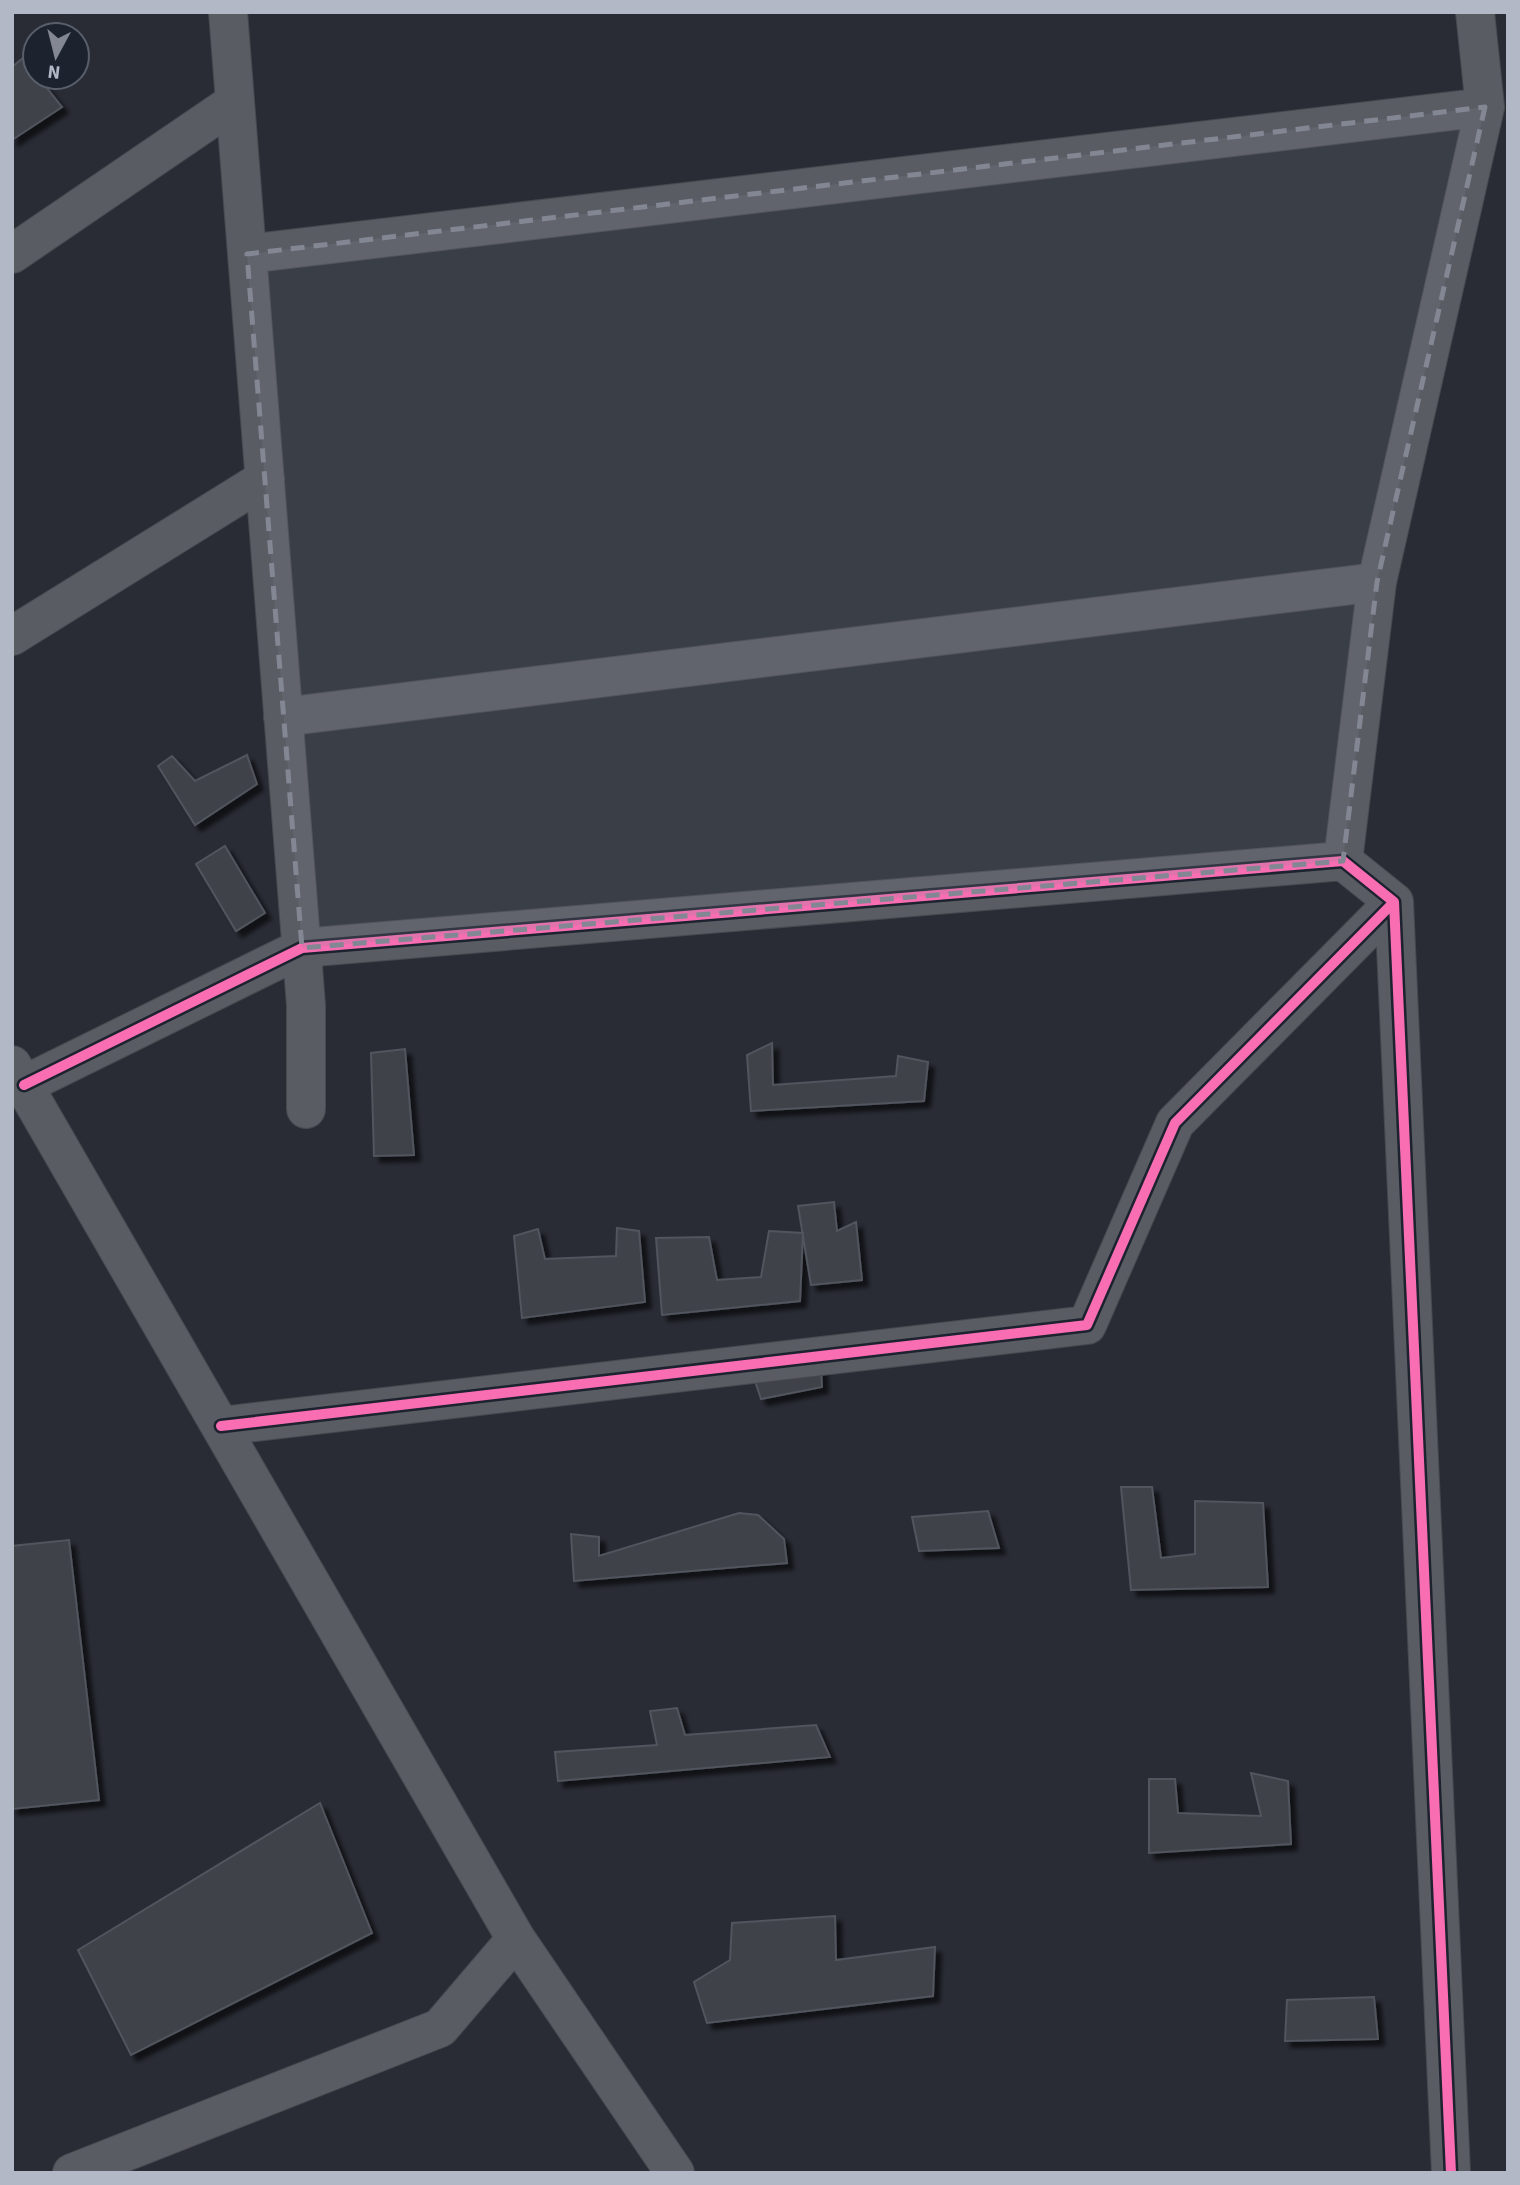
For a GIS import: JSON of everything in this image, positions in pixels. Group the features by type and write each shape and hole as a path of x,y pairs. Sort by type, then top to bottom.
{"street":[{"path":"228,12 302,948 306,1005 306,1109"},
{"path":"1343,860 1377,582 1485,107 1475,12"},
{"path":"12,254 235,102"},
{"path":"247,254 1485,107"},
{"path":"12,636 265,479"},
{"path":"284,717 1377,582"},
{"path":"676,2173 516,1938 18,1075 302,948 1343,860 1394,902 1451,2173"},
{"path":"221,1426 1087,1325 1175,1123 1394,902"},
{"path":"72,2173 440,2028 516,1938"}],"highlighted area":[{"path":"1485,107 1377,582 1343,861 302,948 247,254"}],"building":[{"path":"21,60 21,91 49,91 62,107 12,140 12,67"},
{"path":"247,755 257,784 195,825 158,766 172,756 195,781"},
{"path":"225,846 265,913 236,931 196,864"},
{"path":"772,1043 773,1085 896,1076 898,1056 928,1062 924,1101 751,1111 747,1055"},
{"path":"405,1049 414,1155 374,1156 371,1053"},
{"path":"834,1202 837,1231 856,1222 862,1280 811,1285 798,1206"},
{"path":"617,1228 639,1231 645,1302 522,1318 514,1236 538,1229 545,1259 616,1256"},
{"path":"769,1231 803,1233 800,1301 662,1315 656,1238 709,1237 717,1280 761,1277"},
{"path":"821,1367 822,1387 761,1399 753,1375"},
{"path":"1121,1487 1152,1487 1161,1558 1195,1554 1195,1501 1263,1503 1268,1587 1131,1590"},
{"path":"988,1511 999,1548 919,1551 912,1517"},
{"path":"739,1513 758,1515 784,1539 787,1563 574,1581 571,1534 599,1537 599,1556"},
{"path":"69,1540 99,1800 12,1809 12,1546"},
{"path":"677,1708 685,1735 816,1725 830,1757 558,1781 555,1752 657,1745 650,1711"},
{"path":"1251,1773 1288,1781 1291,1844 1149,1853 1149,1779 1175,1779 1178,1813 1261,1816"},
{"path":"320,1803 372,1933 131,2055 78,1950"},
{"path":"835,1916 836,1960 935,1947 933,1996 707,2023 694,1982 730,1960 732,1923"},
{"path":"1374,1997 1378,2039 1285,2041 1287,2000"}],"cycle path":[{"path":"24,1085 302,948 1343,861 1394,902 1451,2173"},
{"path":"221,1426 1087,1325 1175,1123 1394,902"}]}
